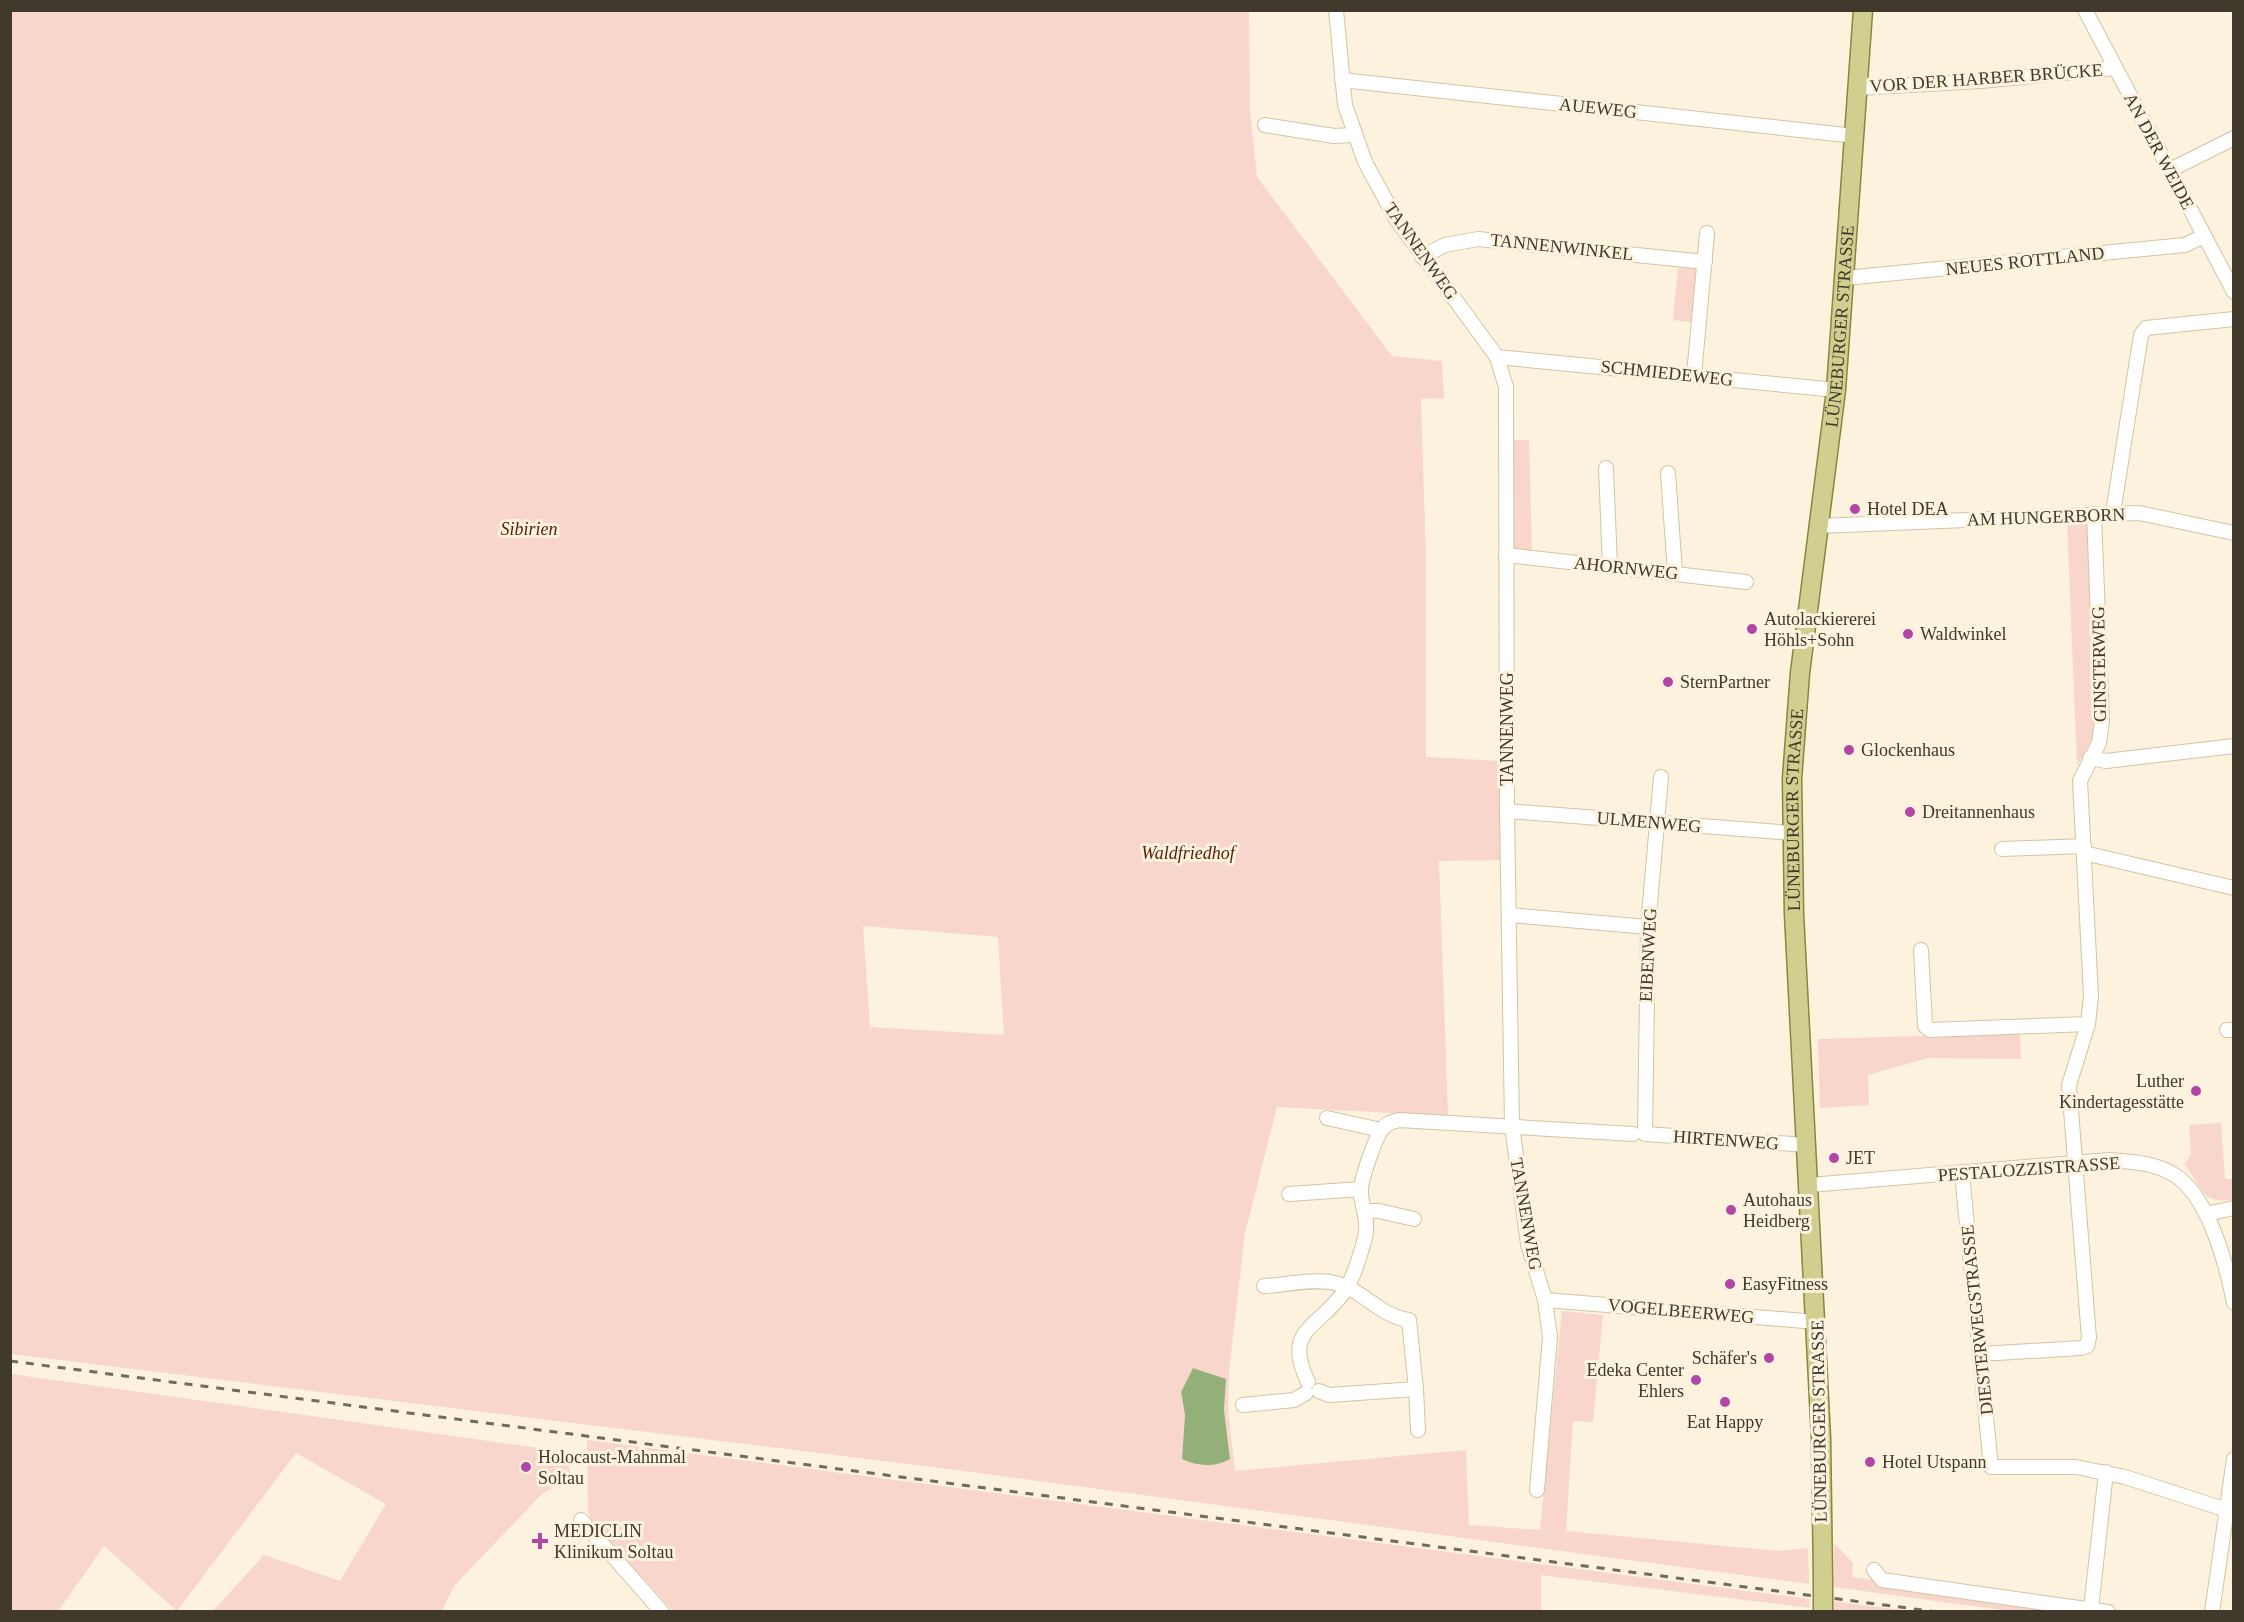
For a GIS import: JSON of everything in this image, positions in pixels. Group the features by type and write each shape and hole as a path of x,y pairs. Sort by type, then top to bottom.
{"main road":[{"name":"LÜNEBURGER STRASSE","path":"1823,1611 1817,1322 1792,833 1794,744 1836,390 1863,10"}],"street":[{"name":"TANNENWEG","path":"1336,10 1345,105 1354,135 1387,204 1422,257 1497,357 1506,387 1507,811 1512,1126 1528,1244 1545,1300 1550,1337 1537,1490"},
{"name":"AN DER WEIDE","path":"2085,10 2234,292"},
{"name":"VOR DER HARBER BRÜCKE","path":"1858,87 1981,81 2115,68"},
{"name":"AUEWEG","path":"1342,80 1855,136"},
{"path":"1265,125 1334,136 1354,135"},
{"path":"2169,170 2234,138"},
{"path":"1694,375 1707,233"},
{"name":"NEUES ROTTLAND","path":"1845,278 2185,245 2204,236"},
{"name":"TANNENWINKEL","path":"1422,257 1445,245 1478,239 1705,262"},
{"path":"2113,513 2141,335 2146,328 2234,319"},
{"name":"SCHMIEDEWEG","path":"1497,357 1836,390"},
{"path":"1606,468 1610,566"},
{"path":"1668,473 1675,573"},
{"name":"AM HUNGERBORN","path":"1820,526 2113,513 2164,516 2234,533"},
{"name":"GINSTERWEG","path":"1981,1354 2087,1346 2088,1321 2070,1085 2088,1024 2091,996 2080,781 2098,743 2102,721 2094,514"},
{"name":"AHORNWEG","path":"1506,555 1746,582"},
{"path":"2090,758 2106,761 2234,746"},
{"name":"EIBENWEG","path":"1639,1134 1648,927 1661,777"},
{"name":"ULMENWEG","path":"1507,811 1792,833"},
{"path":"2002,849 2085,849 2234,888"},
{"path":"1509,915 1648,927"},
{"path":"1921,950 1925,1026 1930,1030 2088,1024"},
{"path":"1327,1118 1381,1130 1360,1189 1366,1211 1366,1236 1347,1287 1328,1312 1302,1335 1298,1362 1311,1389 1329,1395 1416,1389"},
{"name":"HIRTENWEG","path":"1381,1130 1389,1122 1399,1120 1807,1145"},
{"name":"PESTALOZZISTRASSE","path":"1810,1185 1962,1174 2075,1162 2109,1160 2148,1163 2174,1174 2195,1195 2206,1214 2222,1257 2234,1303"},
{"name":"DIESTERWEGSTRASSE","path":"1962,1174 1991,1467 2046,1465 2106,1472"},
{"path":"1289,1194 1360,1189"},
{"path":"2206,1214 2234,1208"},
{"path":"1366,1211 1379,1211 1414,1219"},
{"path":"1264,1286 1333,1282 1347,1287 1393,1317 1409,1320 1418,1430"},
{"name":"VOGELBEERWEG","path":"1545,1300 1817,1322"},
{"path":"1243,1405 1294,1400 1311,1389"},
{"path":"2212,1611 2227,1552 2227,1510 2234,1459"},
{"path":"2091,1609 2106,1472 2227,1510"},
{"path":"581,1520 662,1611"},
{"path":"1874,1570 1882,1580 2108,1611"}],"green space":[{"name":"Sibirien","path":"11,11 1249,11 1250,112 1257,177 1392,356 1442,361 1444,398 1421,399 1426,560 1426,757 1501,761 1501,860 1439,861 1448,1116 1277,1107 1245,1233 1229,1371 1228,1410 1235,1471 1466,1450 1469,1525 1540,1530 1562,1311 1603,1315 1593,1422 1573,1421 1566,1531 1778,1551 1808,1548 1809,1584 949,1469 11,1354","holes":["863,926 998,937 1004,1035 870,1027","1193,1368 1226,1379 1224,1410 1230,1459 1182,1458 1185,1415 1181,1392"]},
{"path":"1678,268 1696,269 1691,322 1673,320"},
{"path":"1511,440 1529,440 1532,551 1512,549"},
{"path":"2082,519 2089,525 2098,729 2077,766 2067,520"},
{"path":"2020,1033 2021,1059 1928,1058 1868,1075 1869,1105 1820,1108 1818,1039"},
{"path":"2221,1123 2225,1179 2233,1179 2234,1199 2215,1200 2203,1192 2185,1164 2191,1155 2189,1125"},
{"path":"11,1374 560,1451 568,1458 570,1473 560,1483 541,1495 454,1586 442,1611 213,1611 264,1555 340,1581 386,1504 296,1453 177,1611 104,1546 58,1611 11,1611"},
{"path":"587,1440 1809,1599 1810,1608 1541,1575 1541,1612 673,1611 591,1521 588,1511"},
{"path":"1834,1543 1853,1563 1852,1577 2091,1611 2009,1611 1834,1587"},
{"path":"1832,1601 1910,1611 1832,1611"}],"shaded area":[{"path":"1193,1368 1226,1379 1224,1410 1230,1459 1218,1464 1200,1464 1182,1459 1185,1415 1181,1392"}],"railway":[{"path":"10,1361 1938,1612"}],"place":[{"name":"Hotel DEA","path":"1855,509"},
{"name":"Autolackiererei Höhls+Sohn","path":"1752,629"},
{"name":"Waldwinkel","path":"1908,634"},
{"name":"SternPartner","path":"1668,682"},
{"name":"Glockenhaus","path":"1849,750"},
{"name":"Dreitannenhaus","path":"1910,812"},
{"name":"Luther Kindertagesstätte","path":"2196,1091"},
{"name":"JET","path":"1834,1158"},
{"name":"Autohaus Heidberg","path":"1731,1210"},
{"name":"EasyFitness","path":"1730,1284"},
{"name":"Schäfer's","path":"1769,1358"},
{"name":"Edeka Center Ehlers","path":"1696,1380"},
{"name":"Eat Happy","path":"1725,1402"},
{"name":"Hotel Utspann","path":"1870,1462"},
{"name":"Holocaust-Mahnmal Soltau","path":"526,1467"},
{"name":"MEDICLIN Klinikum Soltau","path":"540,1541"}],"park label":[{"name":"Waldfriedhof","path":"1188,853"}]}
